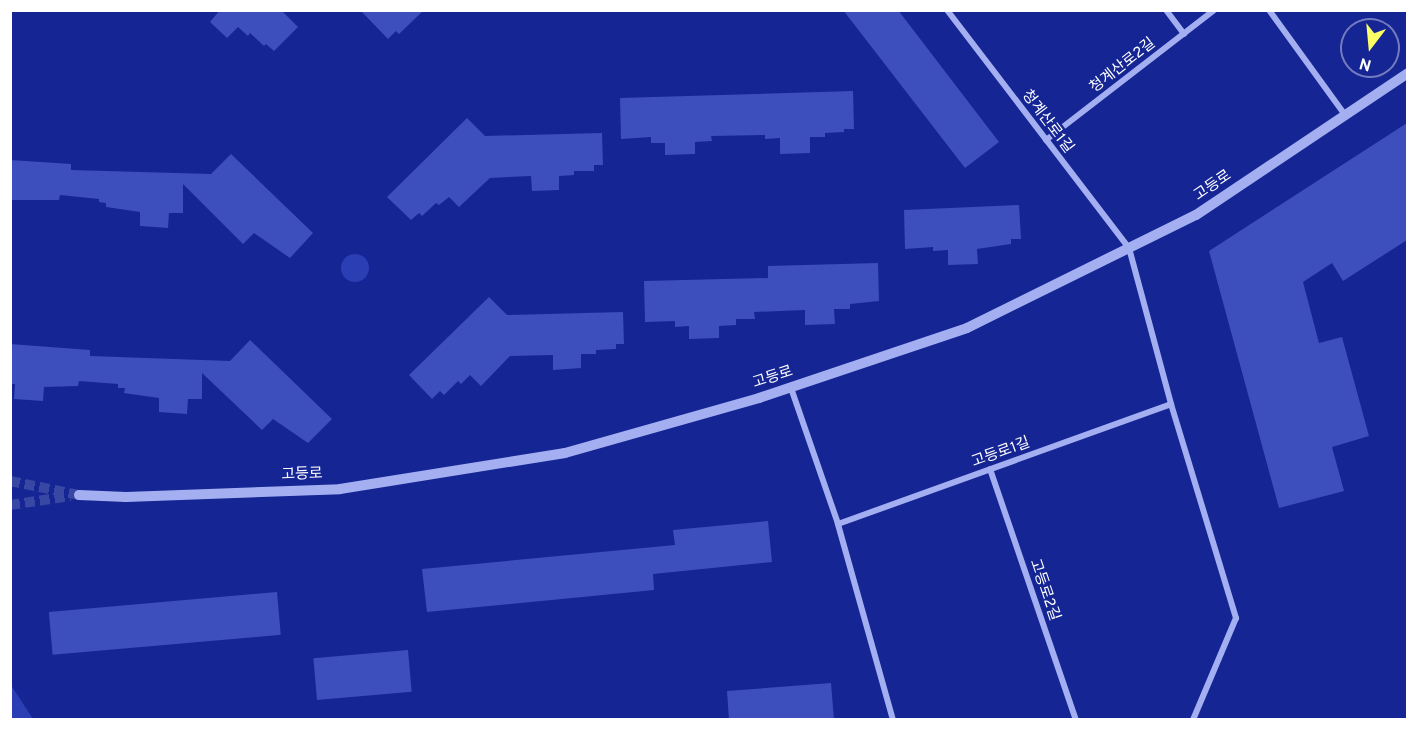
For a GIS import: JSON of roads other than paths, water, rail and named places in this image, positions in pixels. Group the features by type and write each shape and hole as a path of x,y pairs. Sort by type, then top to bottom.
{"street":[{"name":"청계산로1길","path":"947,10 1129,248"},
{"path":"1166,10 1184,34"},
{"name":"청계산로2길","path":"1046,140 1214,10"},
{"path":"1269,10 1345,115"},
{"name":"고등로","path":"79,495 126,497 340,489 565,453 791,388 967,328 1196,215 1407,73"},
{"path":"1129,248 1171,404 1236,618 1192,720"},
{"path":"791,388 838,524 893,720"},
{"name":"고등로1길","path":"838,524 1171,404"},
{"name":"고등로2길","path":"990,469 1076,720"}],"tunnel":[{"path":"10,481 79,495"},
{"path":"10,505 70,496"}]}
